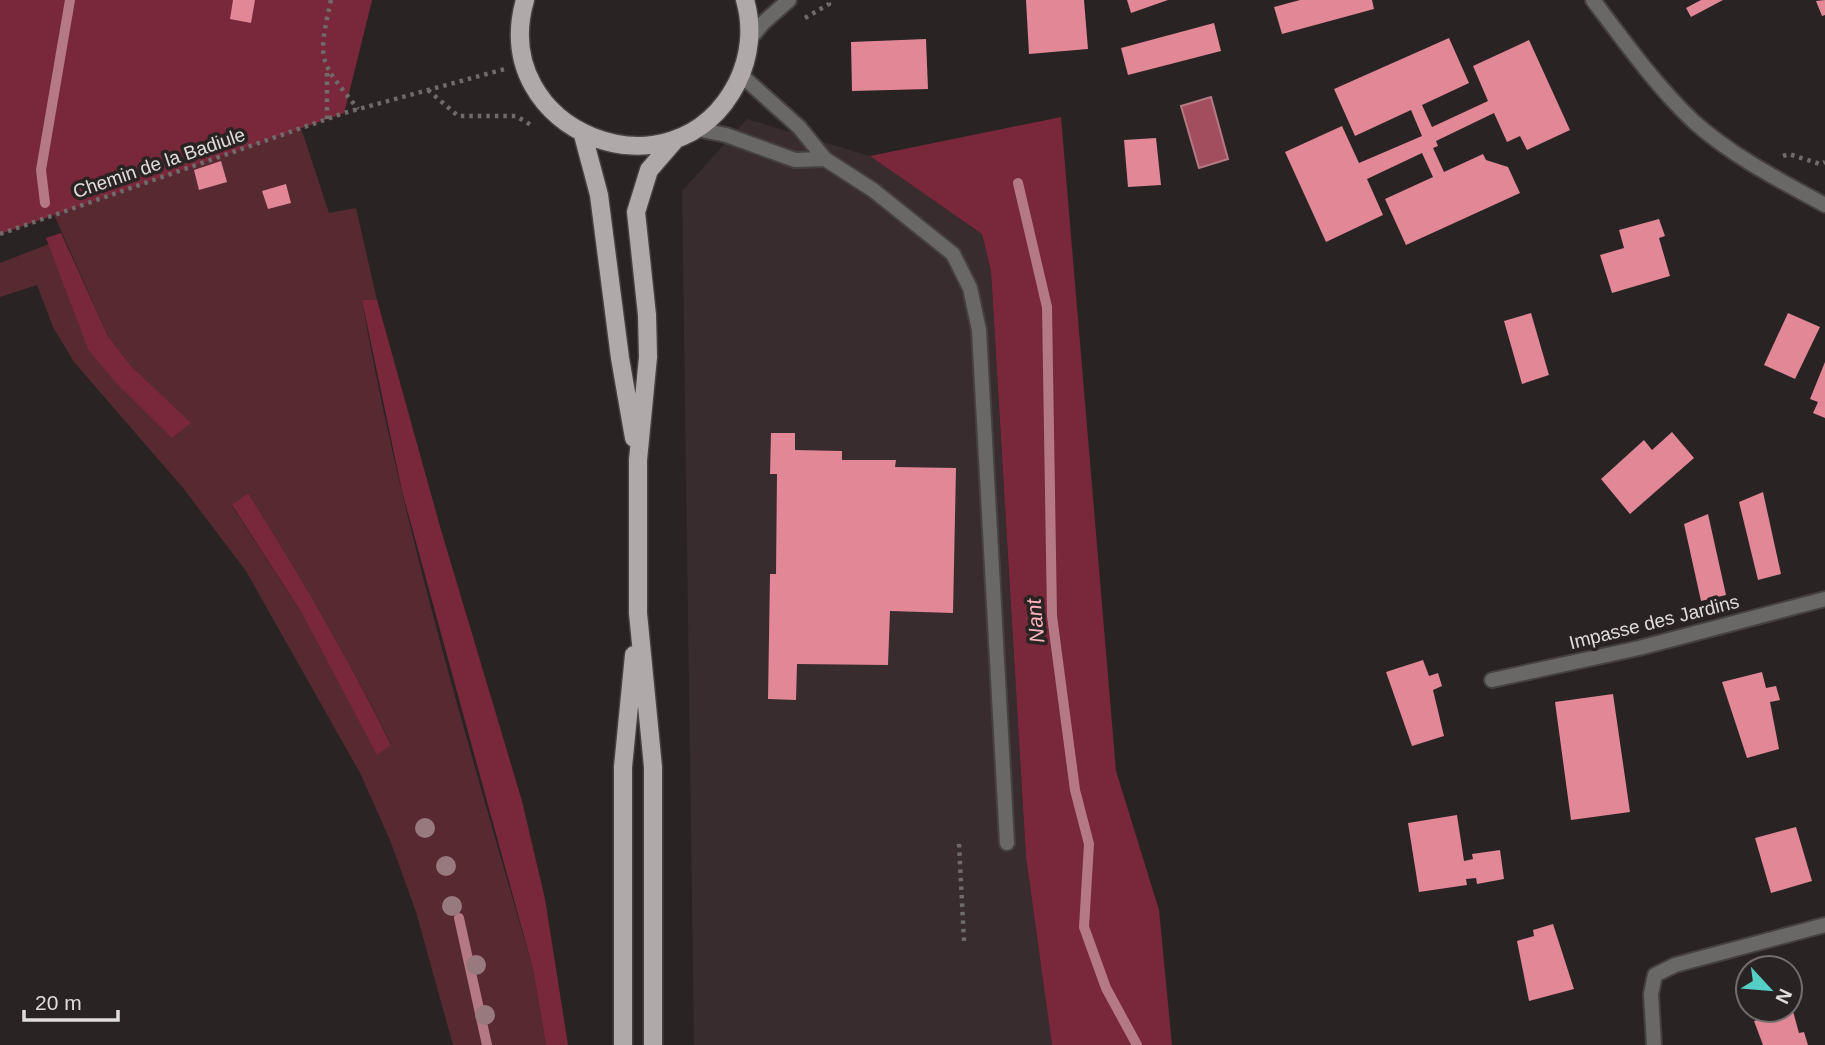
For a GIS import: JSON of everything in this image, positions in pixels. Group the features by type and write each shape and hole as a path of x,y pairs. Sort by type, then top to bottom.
{"main road":[{"path":"526,0 520,26 524,63 547,106 583,135 628,147 675,140 697,129 730,96 741,75 749,40 745,0"},
{"path":"583,135 599,195 620,358 638,460"},
{"path":"653,1045 653,767 638,613 638,460 648,357 648,315 636,212 649,170 675,140"},
{"path":"622,1045 623,767 638,613"}],"street":[{"path":"749,40 763,23 789,0"},
{"path":"1593,0 1624,41 1693,120 1754,166 1825,205"},
{"path":"741,75 799,127 824,159 873,190 942,243 964,270 979,330 1007,843"},
{"path":"697,129 726,135 795,160 824,159"},
{"name":"Impasse des Jardins","path":"1492,680 1639,648 1825,599"},
{"path":"1654,1045 1651,993 1655,975 1675,965 1825,925"}],"path":[{"path":"331,0 322,39 323,62 358,109"},
{"name":"Chemin de la Badiule","path":"0,234 327,119 524,63"},
{"path":"327,70 327,119"},
{"path":"1820,164 1825,169"},
{"path":"959,844 964,941"}],"shaded area":[{"path":"0,0 372,0 344,113 301,128 329,213 356,208 377,300 362,301 397,470 439,637 533,969 546,1045 453,1045 416,912 390,840 360,773 246,571 183,488 74,362 53,327 37,285 0,297 0,263 49,244 69,292 172,438 190,423 131,366 108,336 54,215 0,234","holes":["248,493 341,648 391,744 377,754 300,610 232,506"]},
{"path":"0,0 372,0 344,113 0,234"},
{"path":"1211,97 1228,159 1199,168 1181,106"},
{"path":"1061,117 1116,771 1159,910 1172,1045 1052,1045 1026,857 991,271 982,234 870,156"},
{"path":"747,119 870,156 982,234 991,271 1026,857 1052,1045 694,1045 682,191"},
{"path":"61,233 108,336 131,366 191,423 172,438 116,383 88,349 46,238"},
{"path":"362,300 377,300 441,530 522,801 545,899 568,1045 546,1045 533,969 402,491"},
{"path":"248,493 323,617 391,745 377,755 300,610 232,505"}],"building":[{"path":"233,0 255,0 251,23 230,19"},
{"path":"1026,0 1084,0 1088,49 1029,54"},
{"path":"1127,0 1168,0 1131,13"},
{"path":"1300,0 1372,0 1374,9 1282,34 1274,7"},
{"path":"1701,0 1723,0 1691,17 1686,8"},
{"path":"1825,0 1825,15 1822,16 1816,1"},
{"path":"1214,23 1221,51 1128,75 1121,48"},
{"path":"1449,38 1469,83 1422,105 1432,127 1488,101 1473,66 1529,40 1570,130 1527,150 1520,136 1507,142 1494,113 1436,141 1438,146 1433,148 1444,172 1483,154 1486,160 1508,167 1520,193 1406,245 1385,199 1433,177 1422,153 1367,179 1383,215 1326,242 1285,152 1342,126 1359,163 1422,136 1411,110 1355,136 1334,89"},
{"path":"926,39 928,89 852,91 851,42"},
{"path":"1156,138 1161,185 1128,187 1124,140"},
{"path":"221,161 227,182 199,190 194,170"},
{"path":"286,184 291,203 268,209 262,191"},
{"path":"1659,219 1665,236 1659,238 1670,276 1612,293 1600,255 1624,248 1619,230"},
{"path":"1531,313 1549,375 1522,384 1504,321"},
{"path":"1788,313 1820,327 1795,379 1764,365"},
{"path":"1825,362 1825,418 1813,413 1818,402 1810,399"},
{"path":"1672,432 1694,458 1630,514 1601,479 1644,440 1652,450"},
{"path":"771,433 795,433 795,450 842,451 842,460 896,460 895,467 956,468 953,613 890,611 888,665 797,664 796,700 768,699 770,574 776,574 777,474 770,474"},
{"path":"1763,492 1781,574 1758,580 1739,502"},
{"path":"1708,514 1726,595 1701,601 1684,524"},
{"path":"1423,660 1429,676 1438,673 1442,686 1433,690 1444,736 1412,746 1386,672"},
{"path":"1762,672 1766,688 1776,686 1780,700 1770,702 1779,749 1747,758 1722,682"},
{"path":"1613,694 1630,812 1571,820 1555,702"},
{"path":"1457,815 1464,861 1473,859 1472,854 1500,850 1504,879 1477,884 1476,878 1466,879 1467,885 1419,892 1408,823"},
{"path":"1796,827 1812,881 1771,893 1755,838"},
{"path":"1553,924 1574,989 1529,1001 1517,941 1534,936 1533,930"},
{"path":"1755,1024 1797,1024 1799,1033 1804,1032 1808,1045 1763,1045"}],"waterway":[{"path":"45,203 41,170 70,0"},
{"name":"Nant","path":"1018,183 1047,307 1052,616 1075,790 1089,844 1084,927 1106,988 1137,1045"},
{"path":"459,918 487,1045"}]}
